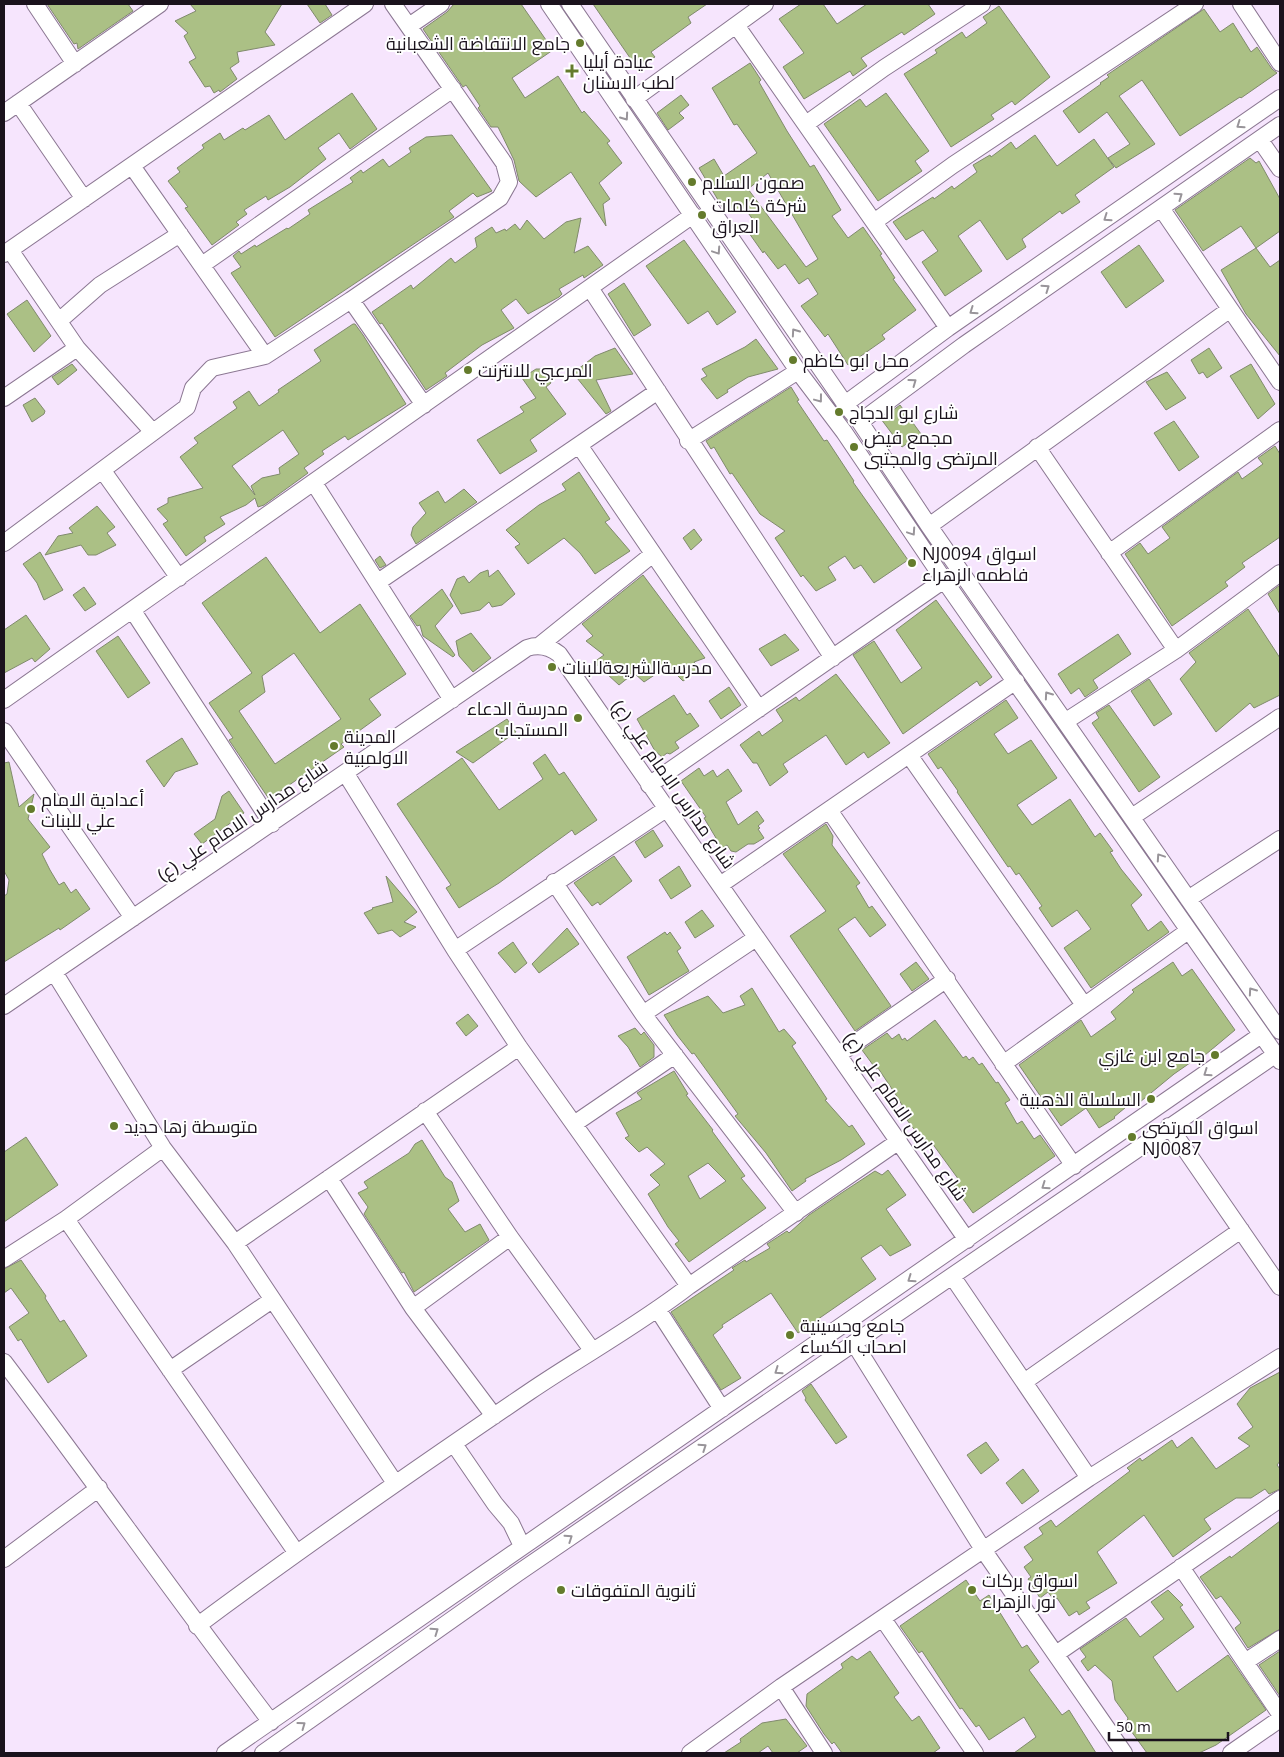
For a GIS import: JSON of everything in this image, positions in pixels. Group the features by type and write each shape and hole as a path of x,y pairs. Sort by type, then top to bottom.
{"street":[{"path":"36,4 75,64"},
{"path":"4,112 160,4"},
{"path":"152,431 77,348 7,252 365,4"},
{"path":"4,543 103,471 152,431 187,407 193,388 212,368 265,356 351,300 500,198 509,182 504,163 393,4"},
{"path":"408,26 441,4"},
{"path":"263,1753 510,1578 1169,1126 1278,1058 1188,932 1016,681 944,580 844,432 798,371 549,4"},
{"path":"570,4 845,404 860,422 929,526 1280,1031"},
{"path":"634,99 765,4"},
{"path":"806,124 884,68 982,4"},
{"path":"874,222 952,166 1195,4"},
{"path":"1241,4 1280,63"},
{"path":"736,25 948,328"},
{"path":"202,265 453,89"},
{"path":"845,404 948,328 1280,98"},
{"path":"18,103 84,199"},
{"path":"860,422 964,345 1280,127"},
{"path":"1260,140 1280,169"},
{"path":"654,160 669,149"},
{"path":"132,166 265,356"},
{"path":"1161,208 1230,310 1278,373"},
{"path":"4,700 693,215"},
{"path":"59,321 100,285 180,234"},
{"path":"590,288 658,391 688,441 833,658"},
{"path":"351,300 424,405"},
{"path":"929,526 1230,310"},
{"path":"4,398 77,348"},
{"path":"688,441 798,371"},
{"path":"378,582 658,391"},
{"path":"1109,553 1280,430"},
{"path":"579,445 760,709"},
{"path":"1037,447 1176,650"},
{"path":"103,471 179,578"},
{"path":"314,483 452,700"},
{"path":"540,645 653,554"},
{"path":"1066,721 1176,650 1280,574"},
{"path":"649,785 944,580"},
{"path":"133,611 272,824"},
{"name":"شارع مدارس الامام علي (ع)","path":"4,1006 346,774 527,648 540,645 559,654 967,1240"},
{"path":"720,885 1016,681"},
{"path":"1132,817 1280,717"},
{"path":"4,732 133,918"},
{"path":"909,755 1084,1005"},
{"path":"346,774 455,950 519,1047 689,1286"},
{"path":"455,950 666,808"},
{"path":"829,810 1074,1166"},
{"path":"1188,899 1280,839"},
{"path":"554,882 643,1014 796,1213"},
{"path":"1003,1064 1188,932"},
{"path":"643,1014 756,938"},
{"path":"1208,960 1223,950"},
{"path":"54,972 163,1148 235,1244 395,1484"},
{"path":"839,1054 947,979"},
{"path":"225,1753 1261,1035"},
{"path":"235,1244 425,1110 519,1047"},
{"path":"574,1124 675,1055"},
{"path":"425,1110 510,1237 592,1350"},
{"path":"1169,1126 1280,1287"},
{"path":"198,1626 296,1552 592,1350 658,1310 689,1286 899,1141"},
{"path":"4,1259 66,1219 163,1148"},
{"path":"329,1178 413,1308 494,1416"},
{"path":"66,1219 296,1552"},
{"path":"1024,1382 1241,1230"},
{"path":"413,1308 510,1237"},
{"path":"952,1276 1089,1478"},
{"path":"170,1370 272,1300"},
{"path":"658,1310 722,1409"},
{"path":"854,1343 984,1551 1124,1753"},
{"path":"690,1753 781,1687 1089,1478 1280,1356"},
{"path":"4,1362 271,1722"},
{"path":"454,1444 495,1504 511,1523 522,1546"},
{"path":"4,1558 99,1488"},
{"path":"1056,1654 1280,1499"},
{"path":"1182,1568 1280,1714"},
{"path":"883,1619 975,1753"},
{"path":"1245,1662 1280,1639"},
{"path":"781,1687 824,1753"},
{"path":"1231,1753 1280,1719"}],"building":[{"path":"47,4 128,4 133,11 78,49 77,43 74,44"},
{"path":"190,4 282,4 265,32 275,45 237,52 239,62 230,68 237,79 220,92 219,90 214,93 210,86 205,87 189,62 196,58 184,36 188,33 175,21 196,11"},
{"path":"307,4 325,4 332,15 320,23"},
{"path":"454,4 521,4 553,50 512,78 525,98 558,76 582,113 584,111 610,141 607,143 622,163 599,183 610,199 603,204 606,226 571,172 536,197 519,181 514,160 498,127 491,127 466,85 463,87 423,29 447,12"},
{"path":"593,4 707,4 688,17 691,23 651,52 655,57 637,68"},
{"path":"801,4 823,4 837,24 867,4 928,4 935,14 904,35 902,32 861,58 867,66 853,76 850,71 804,99 783,67 804,53 779,19"},
{"path":"999,6 1050,77 1015,105 1012,101 991,115 994,119 951,147 904,74 937,53 935,50 962,32 966,38 987,23 983,17"},
{"path":"1204,9 1220,32 1233,23 1251,52 1257,47 1272,69 1277,73 1180,136 1142,80 1119,96 1155,144 1116,168 1108,158 1130,144 1107,112 1079,133 1063,111 1101,84 1109,77 1107,75"},
{"path":"750,63 761,80 759,82 787,131 810,167 814,165 841,210 832,216 848,238 863,227 882,254 880,255 895,278 893,279 916,310 882,335 885,339 848,365 828,334 825,337 801,306 818,294 808,278 799,284 785,264 778,269 764,251 763,253 749,233 759,228 746,210 724,210 699,168 714,159 724,176 757,153 737,124 734,125 712,88","holes":["768,173 818,259 806,267 748,189"]},
{"path":"352,93 377,129 350,149 339,133 318,148 326,159 290,187 268,200 266,196 244,210 247,214 236,222 239,225 212,245 185,208 188,207 168,181 180,172 177,168 204,148 202,145 220,133 224,140 269,115 285,140"},
{"path":"886,93 929,151 915,161 922,171 878,201 824,124 860,99 866,107"},
{"path":"681,95 689,105 679,113 684,118 668,130 657,113"},
{"path":"452,135 492,191 477,197 473,193 449,211 454,217 275,337 231,273 241,267 233,256 239,251 241,254 255,245 256,247 288,229 310,214 308,210 353,182 350,178 361,170 363,173 383,159 389,167 411,152 409,148 426,137"},
{"path":"1035,135 1057,166 1094,139 1114,167 1075,195 1080,202 1062,214 1060,211 1022,239 1026,247 1007,260 980,220 958,236 982,271 945,296 922,262 938,251 923,230 906,240 893,222 933,197 934,199 952,186 954,189 977,172 973,165 990,155 991,157 1011,142 1016,149"},
{"path":"1250,158 1256,163 1259,161 1280,199 1280,231 1256,248 1241,226 1203,251 1175,210"},
{"path":"581,218 574,253 588,246 603,265 584,278 583,275 559,289 562,294 559,297 528,314 516,299 501,310 514,328 482,345 445,373 447,376 426,390 382,323 380,324 372,312 411,285 413,289 451,258 455,263 477,247 475,238 492,227 496,233 505,229 506,231 515,224 520,230 527,220 544,239 566,222"},
{"path":"684,240 736,312 717,325 708,311 688,324 646,266"},
{"path":"1139,245 1164,281 1126,308 1101,272"},
{"path":"1256,248 1270,267 1280,260 1280,356 1246,314 1221,270"},
{"path":"624,283 651,325 634,336 608,294"},
{"path":"27,300 51,336 34,352 7,314"},
{"path":"355,324 406,404 348,440 345,436 322,451 324,454 304,468 308,473 264,505 258,507 255,498 246,505 220,517 225,524 204,537 206,541 186,556 163,524 168,521 157,509 168,503 168,498 203,488 180,457 198,443 194,438 237,408 233,402 249,391 259,406 279,392 278,390 321,361 314,350","holes":["283,430 299,454 279,468 280,474 262,478 251,486 255,495 232,466"]},
{"path":"756,339 778,369 748,377 727,390 728,392 717,399 701,379 707,376 702,369 745,347"},
{"path":"615,348 633,374 596,380 611,411 606,414 573,373 595,356"},
{"path":"1209,348 1222,368 1207,378 1203,372 1199,374 1191,360"},
{"path":"72,364 77,370 58,385 52,377"},
{"path":"1251,364 1275,404 1258,419 1230,376"},
{"path":"536,369 541,369 551,383 546,387 566,414 530,440 537,451 500,474 477,440 524,412 520,407 536,398 522,378"},
{"path":"1167,372 1186,398 1166,410 1146,382"},
{"path":"791,387 799,400 797,401 824,441 827,440 853,482 908,560 874,583 861,565 854,569 845,556 828,567 836,580 816,591 803,575 801,577 775,538 785,531 760,514 732,473 730,474 714,447 711,449 706,441"},
{"path":"35,398 45,411 44,414 32,422 23,405"},
{"path":"900,405 921,434 902,447 881,419"},
{"path":"1174,421 1199,457 1179,471 1154,433"},
{"path":"1275,446 1280,454 1280,537 1242,563 1245,567 1225,582 1228,586 1172,626 1125,554 1140,543 1148,554 1170,538 1162,527 1238,472 1242,479 1263,464 1258,458"},
{"path":"579,472 610,519 605,522 630,551 595,574 580,553 564,538 528,564 515,547 520,544 506,530 539,505 566,490 562,484"},
{"path":"464,489 477,502 416,544 411,535 413,527 426,513 419,503 438,491 445,503"},
{"path":"97,506 115,527 107,533 116,545 96,555 88,555 81,545 45,555 58,536 73,533 69,528"},
{"path":"694,529 702,540 691,550 683,538"},
{"path":"40,552 63,590 44,600 37,583 23,564"},
{"path":"380,556 386,565 380,568 375,560"},
{"path":"266,557 320,633 360,604 406,674 369,699 381,715 341,744 344,747 269,799 229,740 233,738 209,703 252,673 202,603","holes":["294,653 341,719 275,764 239,711 265,692 262,676"]},
{"path":"488,570 489,577 498,570 515,594 502,605 492,607 489,602 480,610 461,614 450,595 457,579 464,576 469,583 480,573"},
{"path":"643,575 705,658 694,662 700,669 683,681 668,666 644,682 634,673 619,685 594,662 604,655 586,641 593,636 582,624"},
{"path":"1280,585 1280,614 1268,594"},
{"path":"84,587 96,604 85,611 73,595"},
{"path":"442,589 453,606 435,626 455,655 453,657 423,636 420,625 417,626 410,616"},
{"path":"936,600 992,677 980,686 977,681 903,734 853,655 874,641 901,683 922,668 896,630"},
{"path":"1248,609 1280,658 1280,695 1254,708 1250,703 1216,732 1180,679 1196,662 1189,653"},
{"path":"26,615 50,649 35,662 32,658 4,673 4,630"},
{"path":"471,633 491,658 473,672 459,656 456,641"},
{"path":"785,634 799,650 771,666 759,649"},
{"path":"1118,634 1131,654 1093,680 1098,688 1085,697 1079,688 1071,694 1058,674"},
{"path":"118,636 150,683 128,698 96,651"},
{"path":"836,674 890,743 868,758 864,752 846,765 826,735 783,764 788,772 770,786 757,763 753,763 740,745 759,731 762,736 783,721 776,710 796,697 799,701"},
{"path":"1149,679 1172,714 1154,726 1131,691"},
{"path":"729,687 741,705 721,719 709,701"},
{"path":"674,695 687,715 690,713 699,726 675,742 679,748 662,757 655,751 637,719"},
{"path":"1006,700 1018,718 994,734 1008,754 1031,740 1057,778 1017,805 1032,825 1070,799 1095,837 1100,833 1113,851 1110,852 1121,869 1142,895 1131,905 1148,931 1161,921 1169,932 1091,988 1064,948 1091,929 1077,910 1052,927 1039,908 1042,906 1019,873 1016,875 1010,866 1008,867 958,791 941,767 938,769 928,754"},
{"path":"1109,705 1160,777 1139,792 1092,723 1099,718 1096,713"},
{"path":"507,719 516,732 473,763 456,752"},
{"path":"182,738 198,764 175,772 164,787 146,761"},
{"path":"545,754 559,775 564,772 597,820 575,835 572,830 499,883 459,908 446,888 451,885 397,804 462,758 499,810 543,779 533,763"},
{"path":"9,762 19,807 34,794 28,819 50,847 42,854 50,870 59,885 64,882 71,893 76,889 90,909 60,930 59,928 4,962 4,896 7,894 9,880 4,871 4,763"},
{"path":"699,768 704,776 713,770 717,777 728,769 742,791 726,802 738,825 757,811 764,821 758,826 760,828 758,829 764,838 754,844 748,844 736,852 731,851 727,845 722,848 704,818 706,817 681,781"},
{"path":"229,791 244,813 202,844 194,834 215,819 222,796"},
{"path":"826,824 833,836 832,845 860,883 856,886 869,908 872,906 886,925 870,937 855,917 838,929 891,1006 855,1031 790,936 826,911 783,854"},
{"path":"653,830 663,846 645,858 635,842"},
{"path":"614,856 632,881 600,905 598,902 592,906 574,883"},
{"path":"679,866 691,886 671,899 659,880"},
{"path":"386,876 417,912 404,922 416,927 400,937 392,930 378,934 364,913 372,908 393,902"},
{"path":"702,910 714,926 695,938 685,922"},
{"path":"567,928 579,944 539,973 532,964"},
{"path":"665,932 667,935 670,932 681,948 677,951 689,971 649,995 627,957"},
{"path":"513,942 527,963 515,973 498,953"},
{"path":"916,962 929,979 912,991 900,974"},
{"path":"1173,962 1182,976 1192,969 1235,1030 1199,1060 1197,1058 1174,1074 1140,1102 1137,1098 1115,1118 1099,1128 1086,1108 1061,1126 1019,1065 1081,1020 1091,1037 1116,1019 1111,1012 1134,992 1132,990"},
{"path":"752,988 779,1032 784,1029 796,1043 792,1046 827,1099 825,1100 849,1127 852,1125 865,1144 841,1160 805,1179 806,1181 792,1191 766,1153 735,1116 738,1114 694,1053 692,1054 677,1035 664,1015 708,996 723,1013 745,1005 740,996"},
{"path":"468,1014 478,1026 466,1036 456,1023"},
{"path":"935,1020 963,1058 966,1056 969,1060 973,1057 979,1065 982,1063 996,1083 998,1082 1010,1100 1005,1103 1017,1124 1022,1121 1034,1139 1040,1135 1055,1156 973,1213 953,1185 959,1180 932,1143 927,1146 907,1120 910,1118 896,1095 878,1068 876,1069 862,1050 887,1033 892,1039 899,1034 902,1040 905,1038 907,1041"},
{"path":"635,1028 641,1035 644,1032 654,1045 654,1057 640,1067 628,1047 618,1036"},
{"path":"674,1071 688,1094 686,1095 745,1176 741,1178 766,1208 689,1262 675,1244 679,1241 648,1194 660,1185 650,1175 665,1164 647,1147 639,1152 625,1138 629,1136 616,1113 642,1099 637,1093","holes":["708,1163 726,1181 700,1199 688,1176"]},
{"path":"26,1137 58,1185 4,1222 4,1152"},
{"path":"422,1140 445,1177 452,1182 459,1201 448,1209 465,1232 480,1224 489,1240 414,1292 404,1272 402,1273 364,1214 368,1207 358,1193 368,1188 364,1182 409,1153 415,1144"},
{"path":"888,1170 906,1195 886,1209 911,1245 890,1256 881,1245 861,1258 876,1279 798,1333 771,1293 722,1325 723,1327 713,1335 741,1378 721,1390 671,1312 734,1270 732,1268 770,1248 767,1244 787,1231 789,1233 809,1215 875,1171 882,1175"},
{"path":"21,1260 46,1296 45,1298 60,1322 64,1320 87,1356 48,1383 21,1339 18,1341 9,1327 29,1313 11,1288 4,1293 4,1269"},
{"path":"1280,1372 1280,1461 1277,1465 1280,1469 1280,1489 1269,1494 1265,1489 1251,1498 1236,1498 1204,1519 1211,1529 1173,1557 1144,1515 1097,1552 1117,1583 1086,1602 1090,1608 1079,1615 1077,1611 1069,1616 1057,1598 1054,1600 1048,1592 1040,1598 1028,1579 1031,1577 1024,1567 1033,1560 1024,1547 1043,1534 1039,1528 1051,1520 1056,1527 1130,1471 1127,1468 1140,1458 1142,1461 1172,1440 1177,1448 1192,1437 1216,1469 1250,1446 1238,1438 1253,1427 1237,1404 1250,1388"},
{"path":"811,1384 847,1437 836,1444 805,1400 806,1398 802,1391"},
{"path":"986,1442 999,1460 981,1474 967,1455"},
{"path":"1023,1469 1039,1491 1022,1504 1006,1483"},
{"path":"1280,1521 1280,1629 1248,1648 1235,1628 1241,1623 1221,1596 1216,1599 1200,1577 1230,1556 1231,1558"},
{"path":"966,1580 980,1601 989,1595 1022,1648 1027,1645 1039,1662 1029,1670 1062,1715 1069,1710 1096,1753 1014,1753 1036,1737 1024,1717 989,1740 979,1725 976,1727 962,1708 960,1709 922,1651 919,1653 900,1626"},
{"path":"1168,1590 1183,1605 1180,1607 1194,1627 1153,1657 1177,1692 1228,1655 1266,1710 1216,1745 1199,1753 1147,1753 1126,1724 1128,1718 1115,1700 1112,1681 1095,1665 1088,1671 1081,1661 1086,1657 1080,1649 1126,1618 1140,1637 1164,1619 1151,1602"},
{"path":"870,1651 899,1693 894,1697 912,1721 919,1716 940,1748 933,1753 842,1753 834,1742 832,1744 824,1734 806,1706 807,1694 843,1668 841,1664 852,1656 857,1660"},
{"path":"1280,1651 1280,1696 1259,1665"},
{"path":"786,1719 807,1746 797,1753 773,1753 768,1746 758,1753 724,1753 741,1742 740,1739 762,1723"}],"place":[{"name":"جامع الانتفاضة الشعبانية","path":"580,43"},
{"name":"عيادة أيليا لطب الاسنان","path":"572,71"},
{"name":"صمون السلام","path":"692,182"},
{"name":"شركة كلمات العراق","path":"702,215"},
{"name":"محل ابو كاظم","path":"793,360"},
{"name":"المرعبي للانترنت","path":"468,370"},
{"name":"شارع ابو الدجاج","path":"839,412"},
{"name":"مجمع فيض المرتضى والمجتبى","path":"854,447"},
{"name":"NJ0094 اسواق فاطمه الزهراء","path":"912,563"},
{"name":"مدرسةالشريعةللبنات","path":"552,667"},
{"name":"مدرسة الدعاء المستجاب","path":"578,718"},
{"name":"المدينة الاولمبية","path":"334,746"},
{"name":"أعدادية الامام علي للبنات","path":"31,809"},
{"name":"جامع ابن غازي","path":"1215,1055"},
{"name":"السلسلة الذهبية","path":"1151,1099"},
{"name":"متوسطة زها حديد","path":"114,1126"},
{"name":"اسواق المرتضى NJ0087","path":"1132,1137"},
{"name":"جامع وحسينية اصحاب الكساء","path":"790,1335"},
{"name":"ثانوية المتفوقات","path":"561,1590"},
{"name":"اسواق بركات نور الزهراء","path":"972,1590"}]}
